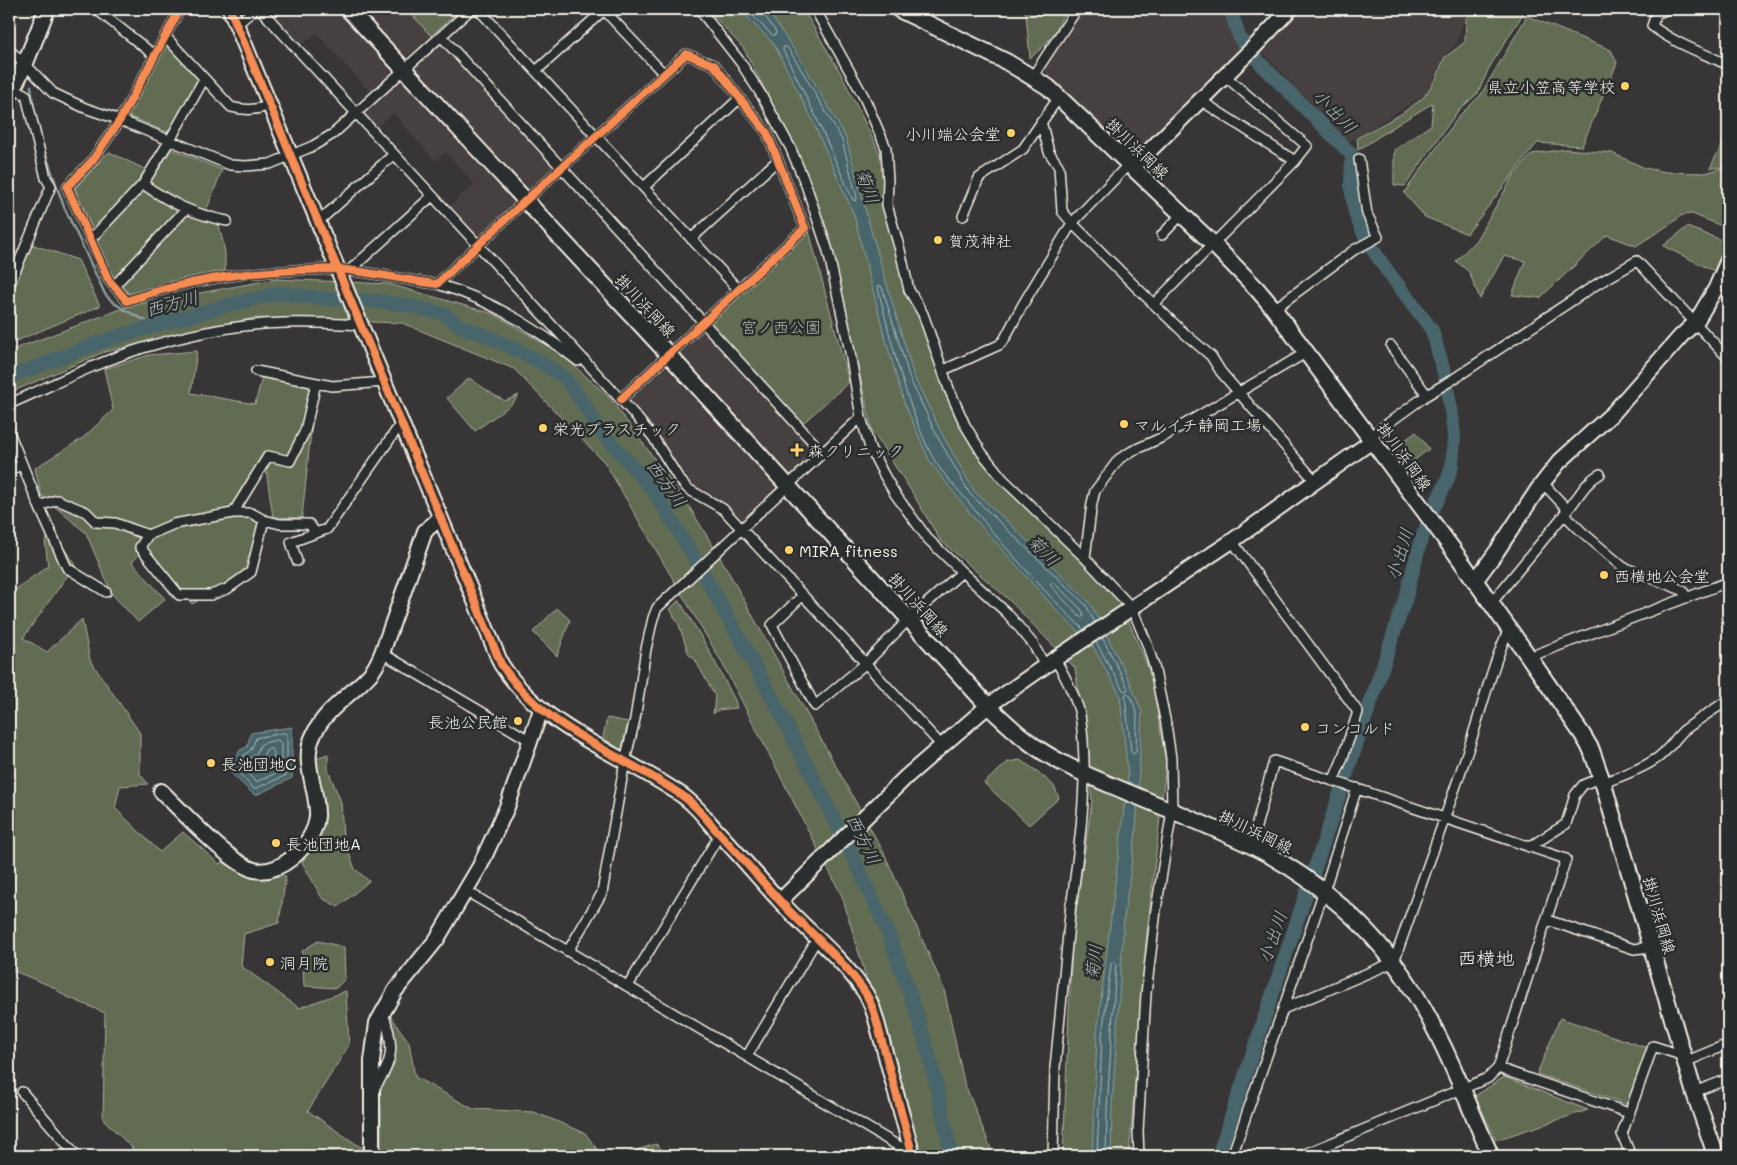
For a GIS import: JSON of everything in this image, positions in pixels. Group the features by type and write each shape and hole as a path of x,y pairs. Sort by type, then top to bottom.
{"main road":[{"path":"11,92 25,64 46,9"},
{"name":"掛川浜岡線","path":"348,9 668,354 988,706 1025,740 1052,757 1086,774 1250,845 1304,876 1368,932 1394,962 1429,1018 1443,1045 1490,1156"},
{"name":"掛川浜岡線","path":"898,9 916,13 1033,76 1048,87 1213,244 1274,309 1475,581 1591,749 1602,780 1694,1092 1716,1156"}],"street":[{"path":"96,9 154,55"},
{"path":"180,9 120,120 92,160 67,187 108,279 127,301 159,289 250,273 343,272 437,284 484,301 521,321 551,340 599,377"},
{"path":"230,9 318,222 343,272 361,323 501,664 519,689 541,710 679,793 720,834 780,901 862,987 876,1019 912,1155"},
{"path":"236,25 254,9"},
{"path":"260,9 620,399 652,437 688,489 723,509 942,746"},
{"path":"9,50 53,93 85,108 120,120 230,165 270,164 313,146 333,134 471,9"},
{"path":"478,9 738,289"},
{"path":"536,71 604,9 664,74"},
{"path":"699,9 741,63 762,96 790,147 806,185 828,251 849,347 861,417 870,448 895,494 928,538 1007,613 1033,644 1053,660 1064,674 1078,708 1083,735 1086,774 1072,901 1070,904 1055,1068 1053,1156"},
{"path":"815,9 864,97 885,144 888,181 887,205 909,290 923,314 945,380 965,425 982,453 1003,479 1085,558 1130,609 1145,638 1154,666 1171,758 1172,811 1156,910 1146,994 1138,1156"},
{"path":"1033,76 1077,9"},
{"path":"948,368 999,345 1004,340 1023,304 1072,223 1252,50 1290,9"},
{"path":"1667,9 1656,14 1652,26 1683,44 1728,65"},
{"path":"165,36 231,107 255,110 271,105"},
{"path":"441,36 823,453"},
{"path":"437,284 477,245 686,54 714,65 767,133 805,228 620,399"},
{"path":"1154,304 1295,161 1307,146 1224,76"},
{"path":"90,240 142,184 170,140 204,79"},
{"path":"9,286 51,186 46,178 26,95 11,92"},
{"path":"963,216 979,178 1023,149 1059,97"},
{"path":"644,187 740,98"},
{"path":"1200,100 1295,161"},
{"path":"1041,121 1050,152 1059,167 1062,211 1154,304 1211,356 1221,372 1316,481"},
{"path":"318,222 394,154"},
{"path":"1274,309 1378,237 1368,214 1359,159"},
{"path":"691,238 778,160"},
{"path":"142,184 166,200 186,210 228,221"},
{"path":"343,272 432,196"},
{"path":"114,286 186,210"},
{"path":"1162,235 1182,214"},
{"path":"1475,581 1542,482 1559,462 1614,412 1681,336 1696,322 1716,288 1728,260"},
{"path":"780,901 906,777 988,706 1053,660 1232,541 1316,481 1427,395 1597,284 1637,261 1728,358"},
{"path":"9,404 106,361 142,348 207,331 250,325 286,323 361,323"},
{"path":"1391,346 1427,395"},
{"path":"1085,558 1092,502 1096,491 1119,459 1163,437 1306,352"},
{"path":"256,371 332,386 385,382"},
{"path":"233,513 268,456 290,461 305,431 316,383"},
{"path":"568,951 602,893 652,618 657,608 861,417"},
{"path":"297,561 291,542 327,529 402,422"},
{"path":"9,432 67,568 106,592"},
{"path":"9,470 22,465"},
{"path":"1491,604 1583,489 1593,478 1600,474"},
{"path":"1542,482 1581,531 1623,567 1682,590 1687,598"},
{"path":"39,506 57,500 86,512 96,522 115,523 148,535"},
{"path":"264,520 251,572 227,589 211,595 179,595 140,547 148,535 174,524 233,513 251,513 264,520 280,524 309,524 316,533"},
{"path":"161,791 229,856 242,865 261,871 284,865 300,852 308,840 317,816 308,753 314,734 324,717 372,672 382,653 425,531 440,518"},
{"path":"1232,541 1358,712 1334,779"},
{"path":"803,595 772,625 816,706 865,664 962,572"},
{"path":"1529,657 1728,582"},
{"path":"1283,1009 1394,962 1480,714 1499,650 1509,629"},
{"path":"382,653 529,740"},
{"path":"1529,847 1566,824 1575,795 1583,785 1637,769 1654,761 1685,730 1728,700"},
{"path":"372,1156 372,1061 377,1023 395,992 437,939 466,891 497,831 507,807 541,710"},
{"path":"1250,845 1274,761 1334,779 1566,859 1498,1068 1488,1078 1462,1090 1300,1156"},
{"path":"1232,1156 1357,788"},
{"path":"628,986 720,834"},
{"path":"466,891 912,1155"},
{"path":"1547,920 1634,948 1651,947"},
{"path":"747,1056 817,939"},
{"path":"1631,1156 1622,1134 1653,1046 1684,1059 1728,1044"},
{"path":"1498,1068 1629,1113"},
{"path":"1694,1092 1723,1081"},
{"path":"22,1092 77,1156"}],"shaded area":[{"path":"264,9 336,9 390,67 390,75 370,92 316,33 300,47"},
{"path":"360,9 407,9 431,36 409,56 402,55"},
{"path":"1077,9 1225,9 1232,36 1241,49 1132,155 1050,81 1042,65"},
{"path":"1301,9 1472,9 1464,21 1456,44 1443,57 1434,79 1423,96 1348,143 1261,51"},
{"path":"439,43 443,43 555,166 555,170 532,191 528,191 416,70 416,64"},
{"path":"397,81 403,82 515,203 514,207 479,239 475,239 447,208 474,184 446,152 435,161 393,113 375,129 363,115 363,112"},
{"path":"703,331 708,331 818,450 817,455 794,477 789,476 680,356 680,353"},
{"path":"660,366 665,366 777,488 777,493 744,523 739,522 689,485 626,401 626,397"}],"green space":[{"path":"407,9 461,9 431,36"},
{"path":"707,9 803,9 840,72 884,164 885,213 908,295 919,312 952,406 969,442 1007,490 1059,539 1121,603 1151,674 1166,764 1146,942 1129,1156 1063,1156 1072,939 1092,801 1089,765 1075,668 1007,598 940,540 910,489 872,431 830,237 791,141 744,49"},
{"path":"1024,9 1065,9 1052,36 1030,58 1026,14"},
{"path":"1476,9 1526,9 1489,68 1478,93 1457,112 1405,186 1394,185 1394,150 1431,125 1433,103 1358,150 1357,138 1401,114 1423,98 1437,77 1444,58 1465,42 1466,18"},
{"path":"1527,16 1611,50 1617,63 1582,146 1537,143 1467,234 1425,217 1404,193 1460,115 1480,96"},
{"path":"164,44 168,44 199,77 199,81 171,131 167,132 128,116 126,112"},
{"path":"1728,132 1727,228 1692,214 1682,215 1636,246 1607,235 1540,298 1512,295 1525,261 1504,256 1480,299 1469,272 1456,261 1476,240 1514,175 1532,154 1566,149 1612,153 1645,168 1666,172 1705,173 1727,167 1710,168"},
{"path":"171,149 222,170 205,214 219,224 225,252 225,274 129,294 111,275 75,188 109,152 155,174"},
{"path":"1687,227 1727,242 1714,271 1663,246"},
{"name":"宮ノ西公園","path":"809,231 849,382 802,424 711,325 711,320"},
{"path":"31,244 78,260 100,306 9,344 9,296"},
{"path":"276,279 389,284 494,314 561,354 609,397 687,503 724,564 884,853 944,989 964,1082 994,1156 919,1156 842,896 721,661 605,463 514,369 402,323 254,318 104,352 9,393 9,351 129,306"},
{"path":"197,351 191,393 255,404 263,373 316,383 302,518 273,517 265,462 234,513 264,520 252,568 240,579 192,604 143,551 132,562 165,599 138,622 112,594 86,533 41,495 35,468 83,438 113,410 104,369 149,355"},
{"path":"469,378 505,401 519,395 512,404 475,431 447,398"},
{"path":"1416,432 1429,449 1403,469 1388,453"},
{"path":"53,531 75,565 23,638 47,652 82,619 90,660 140,733 140,774 148,784 120,786 115,808 160,852 183,832 219,864 228,858 259,875 286,876 279,923 244,934 241,966 299,1008 346,991 349,1045 308,1111 359,1146 367,1149 366,1156 333,1156 333,1152 285,1151 282,1156 140,1156 103,1119 105,1013 65,996 53,987 9,969 9,594 48,566 45,541"},
{"path":"679,600 705,643 735,700 737,708 718,710 713,714 715,696 694,658 689,655 679,625 670,609"},
{"path":"557,608 570,620 557,656 533,632"},
{"path":"607,718 628,722 621,751 603,737"},
{"path":"328,754 328,770 341,802 343,837 355,869 369,881 338,907 322,898 302,862 318,837 313,759"},
{"path":"1020,760 1037,771 1054,786 1059,798 1029,825 984,783 1008,762"},
{"path":"1655,888 1662,910 1649,914 1642,892"},
{"path":"318,941 344,947 345,979 336,988 304,986 302,951"},
{"path":"388,1013 409,1042 415,1077 473,1109 534,1112 585,1133 602,1156 381,1156 381,1106 378,1093 395,1052"},
{"path":"1560,1018 1647,1048 1627,1104 1537,1074"},
{"path":"1504,1077 1588,1110 1496,1140 1475,1096"},
{"path":"656,1144 669,1156 625,1156 630,1152"}],"water":[{"path":"739,9 767,10 802,61 846,138 914,377 942,434 974,491 1090,603 1129,680 1142,712 1136,831 1124,918 1112,1109 1111,1156 1092,1156 1097,1034 1128,775 1120,695 1092,645 1059,613 975,519 930,462 904,402 884,334 854,215 811,117 774,44"},
{"path":"292,727 292,778 256,795 252,793 230,772 240,750 247,747 251,733"}],"waterway":[{"name":"小出川","path":"1218,1156 1406,597 1420,543 1452,466 1454,436 1445,376 1432,330 1369,244 1355,213 1351,186 1352,155 1262,65 1240,39 1230,9"},
{"path":"31,86 34,112"},
{"path":"41,141 64,207 105,294 122,308 155,326"},
{"name":"西方川","path":"9,377 109,339 225,306 280,293 407,305 444,314 460,326 492,338 539,361 565,378 599,429 654,491 698,564 781,714 852,855 887,930 916,1011 931,1062 952,1156"}],"cycle path":[{"path":"180,9 120,120 92,161 67,187 108,279 127,301 191,283 234,275 278,271 338,269 437,284 686,54 714,65 767,133 805,228 621,399"},
{"path":"230,9 501,664 518,686 537,705 559,722 688,800 779,900 853,976 867,995 874,1011 913,1156"}],"place":[{"name":"県立小笠高等学校","path":"1625,86"},
{"name":"小川端公会堂","path":"1011,133"},
{"name":"賀茂神社","path":"938,240"},
{"name":"マルイチ静岡工場","path":"1124,424"},
{"name":"栄光プラスチック","path":"543,428"},
{"name":"森クリニック","path":"797,450"},
{"name":"MIRA fitness","path":"789,550"},
{"name":"西横地公会堂","path":"1604,575"},
{"name":"長池公民館","path":"518,721"},
{"name":"コンコルド","path":"1305,727"},
{"name":"長池団地C","path":"211,763"},
{"name":"長池団地A","path":"276,843"},
{"name":"洞月院","path":"270,962"}],"district":[{"name":"西横地","path":"1486,957"}],"water label":[{"name":"菊川","path":"868,186"},
{"name":"菊川","path":"1044,550"},
{"name":"菊川","path":"1093,962"}]}
